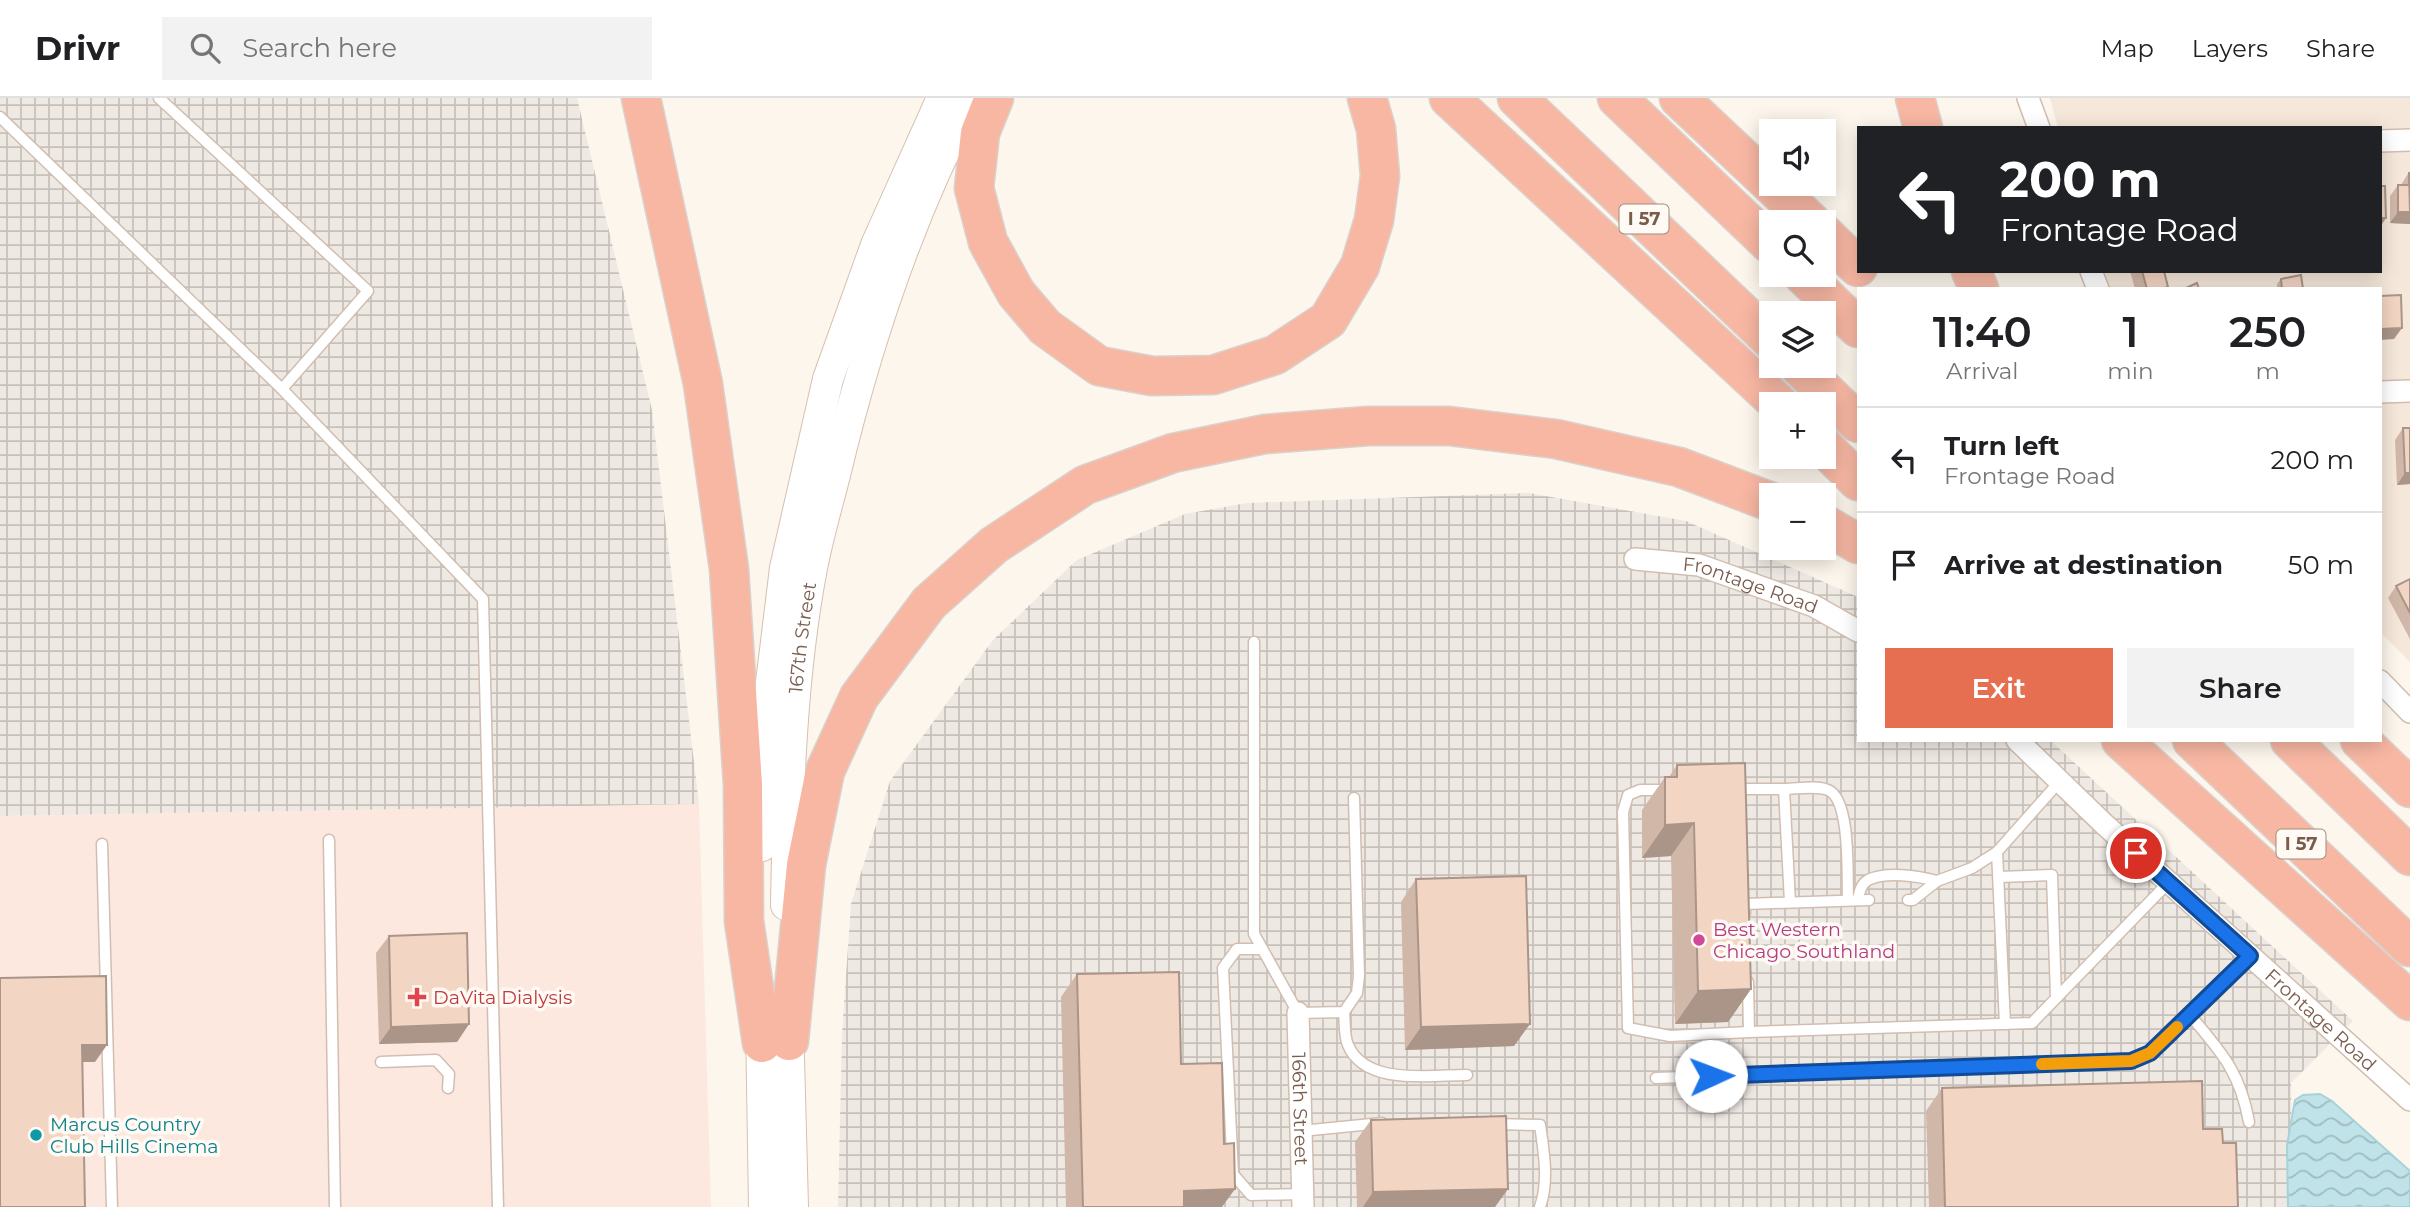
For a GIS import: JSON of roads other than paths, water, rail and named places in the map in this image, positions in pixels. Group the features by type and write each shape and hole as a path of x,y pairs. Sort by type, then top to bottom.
{"highway":[{"path":"642,98 703,384 729,569 743,785 744,921 775,1042"},
{"path":"994,98 980,133 974,188 988,242 1016,293 1045,327 1099,366 1152,376 1213,375 1275,355 1328,320 1360,266 1374,220 1380,176 1376,129 1367,98"},
{"path":"1449,98 1766,392"},
{"name":"I 57","path":"1517,98 1759,329"},
{"path":"1617,98 1759,234"},
{"path":"1679,98 1798,210"},
{"path":"1915,98 1922,126"},
{"path":"1836,246 1857,266"},
{"path":"1865,273 1879,287"},
{"path":"1815,287 1857,327"},
{"path":"1811,378 1857,422"},
{"path":"775,1042 825,771 859,697 929,603 994,545 1084,485 1173,453 1265,434 1368,426 1449,426 1556,439 1679,467 1759,497"},
{"path":"1836,459 1857,480"},
{"path":"1836,531 1857,543"},
{"name":"I 57","path":"2194,742 2410,947"},
{"path":"2292,742 2410,856"},
{"path":"2362,742 2410,788"},
{"path":"2126,744 2410,1001"}],"main road":[{"name":"167th Street","path":"793,1207 775,1042 760,941 762,798 771,683 785,568 828,379 876,245 942,98"},
{"name":"167th Street","path":"764,1207 775,1042 786,938 788,801 797,680 812,568 856,386 901,251 971,98"}],"street":[{"path":"2028,98 2038,126"},
{"path":"2382,141 2410,140"},
{"path":"2382,392 2410,391"},
{"name":"Frontage Road","path":"1635,559 1699,565 1814,606 1857,630"},
{"path":"2382,683 2409,709"},
{"name":"Frontage Road","path":"2019,742 2410,1100"},
{"name":"166th Street","path":"1298,1013 1303,1200"}],"lane":[{"path":"159,98 368,292 282,389"},
{"path":"0,117 282,389 483,598 498,1207"},
{"path":"1254,642 1254,934 1298,1013 1344,1013"},
{"path":"1908,900 1913,900 1937,881 1972,868 1997,852 2060,782"},
{"path":"1686,789 1640,790 1628,795 1623,812 1628,1028 1641,1032 1670,1036 1749,1031 2032,1023 2169,882"},
{"path":"1719,789 1825,789 1837,795 1844,815 1858,900"},
{"path":"1741,789 1741,802"},
{"path":"1784,789 1790,902"},
{"path":"1354,798 1359,976 1357,993 1344,1013 1347,1043 1358,1062 1392,1076 1467,1075"},
{"path":"329,840 335,1207"},
{"path":"103,844 112,1207"},
{"path":"1997,852 2005,1024"},
{"path":"1858,900 1861,887 1867,880 1879,877 1915,875 1937,881"},
{"path":"1999,877 2052,875 2056,998"},
{"path":"1744,891 1746,929"},
{"path":"1745,904 1858,900"},
{"path":"1262,949 1237,949 1223,968 1233,1174 1251,1195 1303,1200"},
{"path":"1656,1078 2131,1061 2150,1053 2250,956"},
{"path":"1747,968 1749,1031"},
{"path":"2190,1015 2214,1043 2240,1082 2249,1122"},
{"path":"381,1062 436,1060 449,1074 448,1088"},
{"path":"1301,1131 1392,1122"},
{"path":"1486,1124 1540,1125 1545,1157 1545,1194 1540,1207"}],"water":[{"path":"2320,1094 2332,1101 2410,1171 2410,1207 2288,1207 2287,1145 2295,1100 2303,1095"}],"place":[{"name":"Best Western Chicago Southland","path":"1699,940"},
{"name":"DaVita Dialysis","path":"417,997"},
{"name":"Marcus Country Club Hills Cinema","path":"36,1135"}]}
